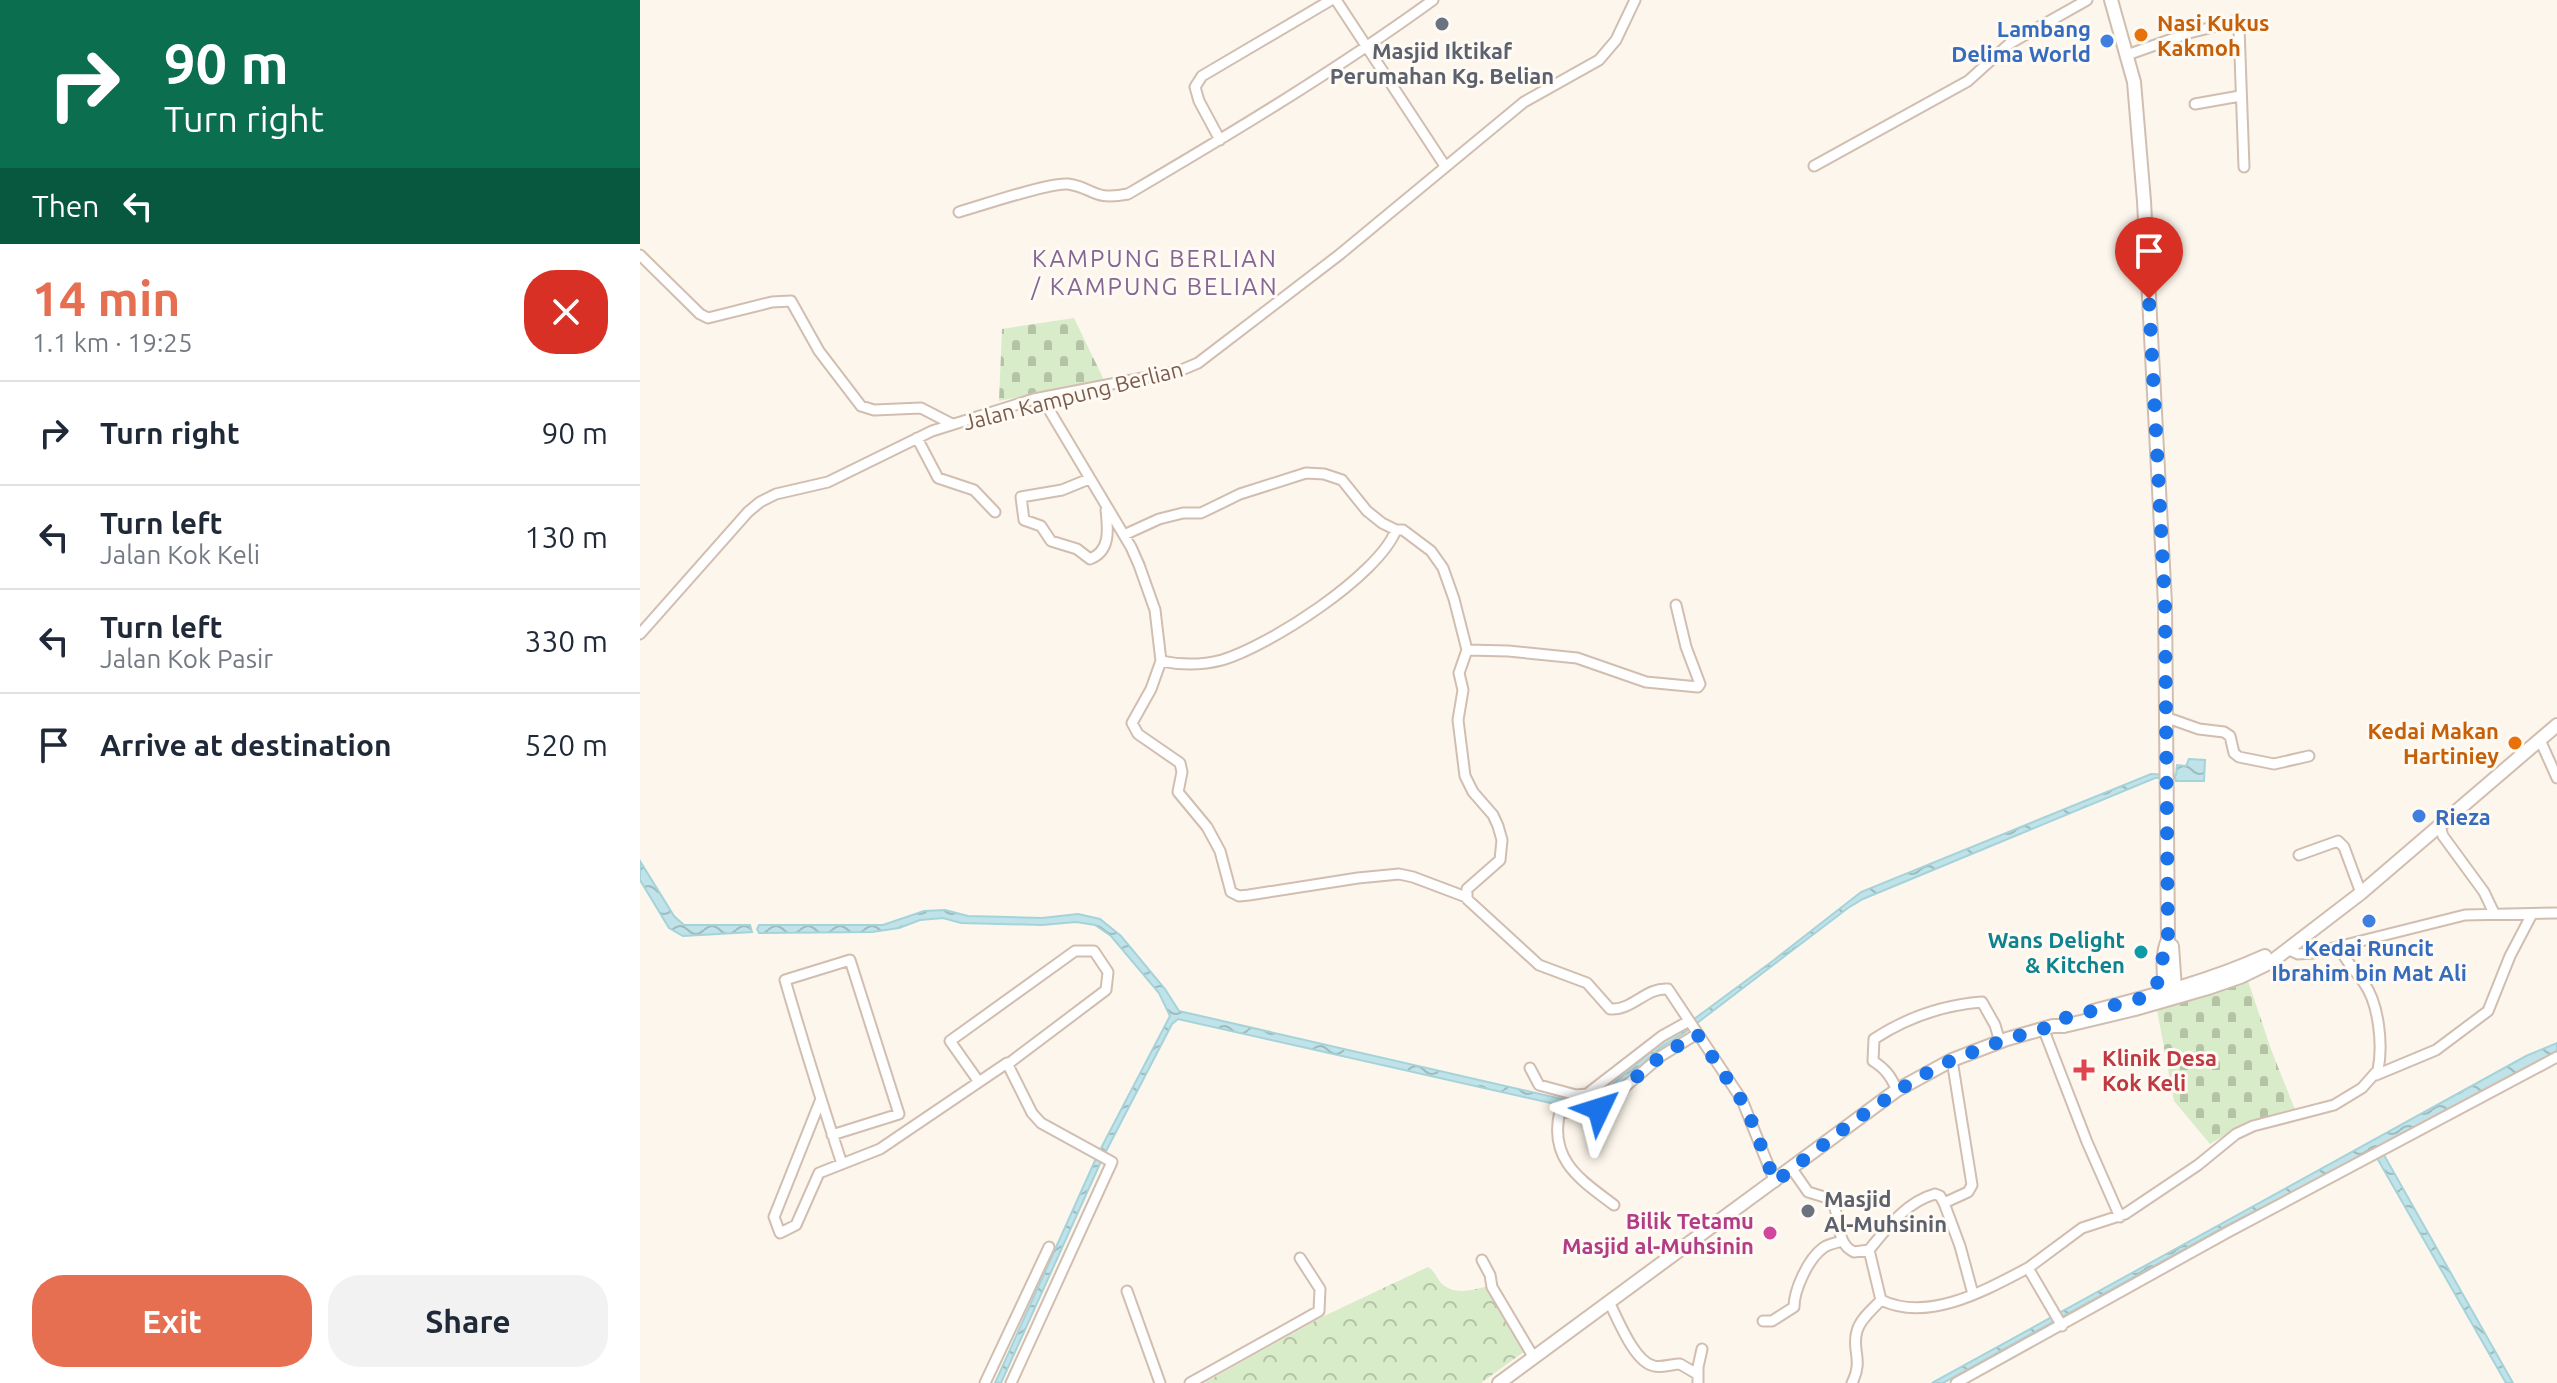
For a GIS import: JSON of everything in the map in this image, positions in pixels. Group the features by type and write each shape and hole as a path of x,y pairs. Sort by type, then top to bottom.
{"street":[{"path":"1220,140 1195,87 1202,76 1334,0 1445,166"},
{"path":"959,212 1065,184 1096,195 1109,197 1128,194 1367,47 1433,0"},
{"name":"Jalan Kampung Berlian","path":"640,634 748,512 776,494 828,482 952,424 1042,398 1179,371 1198,363 1339,255 1524,102 1599,60 1616,40 1635,0"},
{"path":"1814,166 1968,81 2009,44 2087,0"},
{"path":"2111,0 2127,55 2138,110 2145,215 2165,604 2168,940 2165,946 2170,991"},
{"path":"2127,55 2189,33 2233,22 2239,28 2241,39 2244,167"},
{"path":"2195,104 2240,96"},
{"path":"640,255 700,314 708,318 772,302 791,301 819,351 861,406 874,410 921,408 952,424"},
{"path":"1042,398 1124,535 1139,565 1155,610 1161,661 1151,689 1133,718 1133,727 1138,734 1180,763 1182,772 1178,792 1220,851 1231,892 1239,896 1399,874 1413,877 1466,897 1539,965 1587,983 1610,1009 1622,1008 1663,988 1672,994 1746,1107 1775,1182"},
{"path":"917,438 938,478 974,490 995,512"},
{"path":"1124,535 1159,519 1183,513 1201,513 1240,494 1306,473 1324,474 1342,480 1367,511 1382,523 1403,530 1431,551 1443,568 1467,650 1459,673 1463,690 1458,720 1465,776 1473,792 1493,815 1502,840 1498,864 1467,889 1466,897"},
{"path":"1089,479 1062,490 1021,497 1024,520 1041,526 1051,541 1077,549 1090,559 1098,556 1105,546 1108,527 1105,507"},
{"path":"1161,661 1176,664 1219,661 1256,647 1335,596 1382,554 1396,530"},
{"path":"1467,650 1577,658 1646,682 1698,687 1700,684 1686,647 1676,605"},
{"path":"2165,717 2199,729 2224,732 2230,736 2234,753 2239,757 2274,764 2309,756"},
{"path":"2283,952 2361,893 2557,725"},
{"path":"2540,740 2557,778"},
{"path":"2440,827 2443,836 2484,892 2494,913"},
{"path":"2299,855 2338,841 2344,847 2361,893"},
{"path":"1499,1383 1897,1090 1952,1060 2048,1027 2135,1009 2203,985 2268,954 2307,954 2439,920 2494,913 2557,913"},
{"path":"2373,1076 2397,1064 2425,1056 2488,1011 2510,956 2532,914"},
{"path":"1881,1300 1897,1307 1919,1309 1973,1294 2028,1268 2082,1228 2120,1217 2198,1165 2244,1129 2334,1105 2362,1088 2378,1070 2380,1061 2374,1008 2366,985 2346,961 2339,946"},
{"path":"821,1099 774,1217 780,1233 796,1225 819,1173 880,1149 1008,1064 1106,990 1108,972 1094,951 1075,951 950,1041 979,1082"},
{"path":"832,1135 899,1114 850,960 785,980 832,1135 842,1164"},
{"path":"2168,963 2182,978 2203,985"},
{"path":"2146,997 2158,984 2168,963"},
{"path":"2048,1027 2061,1019 2203,985"},
{"path":"2135,1009 2170,991"},
{"path":"1897,1090 1890,1075 1873,1061 1874,1039 1890,1028 1927,1013 1982,1002 1991,1016 2000,1042"},
{"path":"1530,1068 1539,1085 1576,1095 1587,1094 1662,1036 1689,1021"},
{"path":"2048,1027 2087,1142 2120,1217"},
{"path":"1614,1205 1573,1174 1566,1163 1557,1130 1560,1111 1586,1114 1599,1109 1661,1056 1697,1034"},
{"path":"1956,1383 2228,1232 2557,1057"},
{"path":"1944,1203 1968,1192 1972,1185 1952,1060"},
{"path":"1008,1064 1032,1113 1041,1123 1112,1162 1011,1383"},
{"path":"1792,1169 1808,1192 1831,1199 1836,1206 1842,1241 1851,1251 1869,1250 1894,1220 1918,1201 1935,1194 1940,1196 1960,1246 1973,1294"},
{"path":"1763,1321 1772,1321 1794,1307 1796,1293 1816,1256 1824,1247 1842,1241"},
{"path":"985,1383 1049,1247"},
{"path":"1869,1250 1881,1300"},
{"path":"1190,1383 1317,1314 1321,1306 1320,1289 1300,1258"},
{"path":"1482,1260 1492,1287 1534,1358"},
{"path":"2028,1268 2060,1324"},
{"path":"1127,1291 1160,1383"},
{"path":"1852,1383 1859,1364 1855,1338 1858,1326 1881,1300"},
{"path":"1609,1302 1635,1351 1644,1361 1658,1367 1680,1364 1697,1379"},
{"path":"1697,1379 1702,1349"}],"green space":[{"path":"1074,318 1104,380 999,401 1002,329"},
{"path":"2248,981 2296,1112 2245,1123 2210,1144 2174,1101 2157,1010"},
{"path":"1428,1267 1441,1283 1452,1290 1488,1286 1525,1351 1481,1383 1204,1383 1322,1317"}],"water":[{"path":"2189,759 2205,760 2204,781 2155,778 1863,899 1660,1048 1597,1105 1577,1109 1178,1019 1172,1024 1103,1157 1001,1383 995,1383 1098,1154 1170,1016 1159,993 1111,936 1095,925 1076,922 1042,925 961,923 943,918 920,920 899,928 872,932 759,933 757,929 759,925 883,925 924,911 945,910 968,916 1042,918 1078,914 1100,919 1121,936 1179,1011 1588,1105 1659,1045 1861,892 2151,774 2176,775 2177,765 2186,766"},
{"path":"640,861 674,916 684,925 750,925 752,932 683,936 669,928 640,880"},
{"path":"2557,1043 2557,1053 2380,1148 2513,1383 2506,1383 2373,1151 2226,1226 1943,1383 1932,1383 2526,1056"}],"place":[{"name":"Masjid Iktikaf Perumahan Kg. Belian","path":"1442,24"},
{"name":"Nasi Kukus Kakmoh","path":"2141,35"},
{"name":"Lambang Delima World","path":"2107,41"},
{"name":"Kedai Makan Hartiniey","path":"2515,743"},
{"name":"Rieza","path":"2419,816"},
{"name":"Kedai Runcit Ibrahim bin Mat Ali","path":"2369,921"},
{"name":"Wans Delight & Kitchen","path":"2141,952"},
{"name":"Klinik Desa Kok Keli","path":"2084,1070"},
{"name":"Masjid Al-Muhsinin","path":"1808,1211"},
{"name":"Bilik Tetamu Masjid al-Muhsinin","path":"1770,1233"}],"district":[{"name":"KAMPUNG BERLIAN / KAMPUNG BELIAN","path":"1155,272"}],"route":[{"path":"1599,1109 1661,1056 1697,1034 1746,1107 1775,1182 1897,1090 1952,1060 2053,1026 2061,1019 2146,997 2155,989 2164,965 2168,940 2165,604 2149,299"}]}
